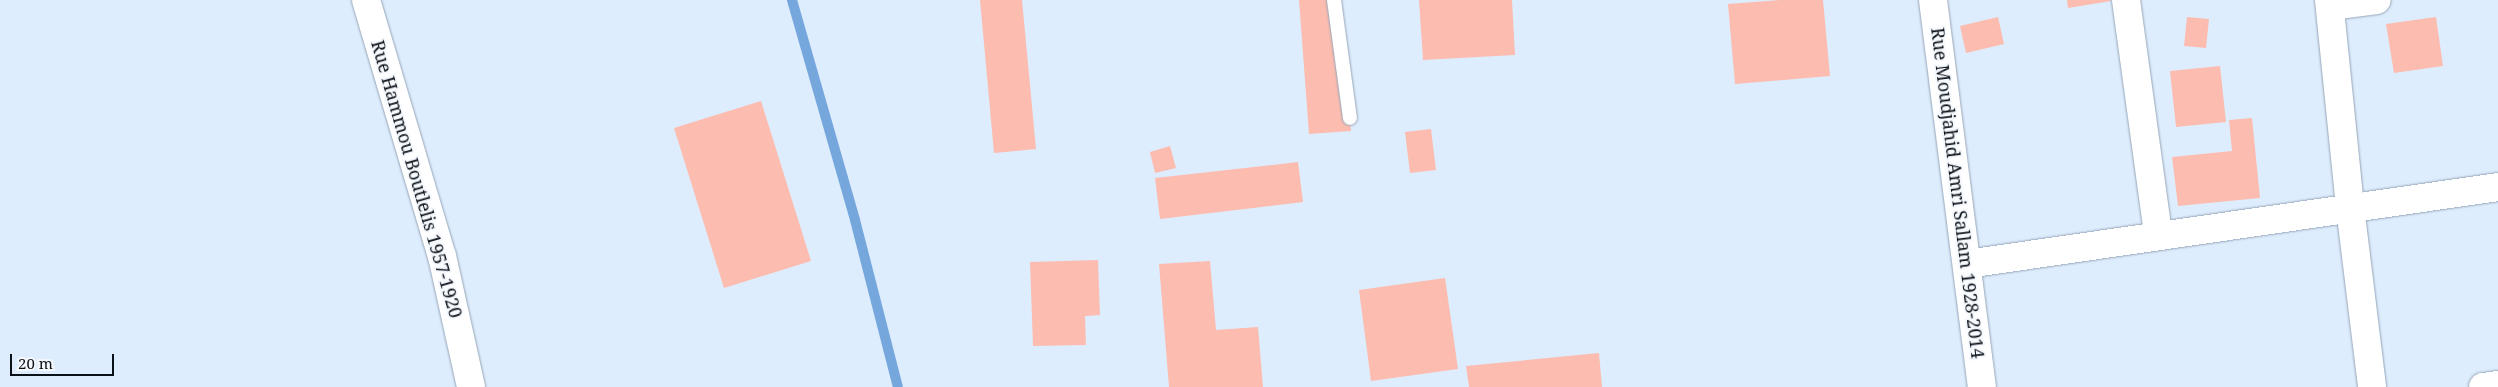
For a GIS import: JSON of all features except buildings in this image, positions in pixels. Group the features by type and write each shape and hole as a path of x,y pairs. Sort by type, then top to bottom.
{"street":[{"name":"Rue Hammou Boutlelis 1957-1920","path":"366,0 442,256 471,387"},
{"name":"Rue Moudjahid Amri Sallam 1928-2014","path":"1933,0 1982,387"},
{"path":"2126,0 2158,235"},
{"path":"2372,387 2350,207 2330,3 2377,0"},
{"path":"1967,264 2498,187"},
{"path":"2483,387 2498,385"}],"lane":[{"path":"1334,0 1350,118"}],"waterway":[{"path":"792,0 855,220 898,387"}]}
